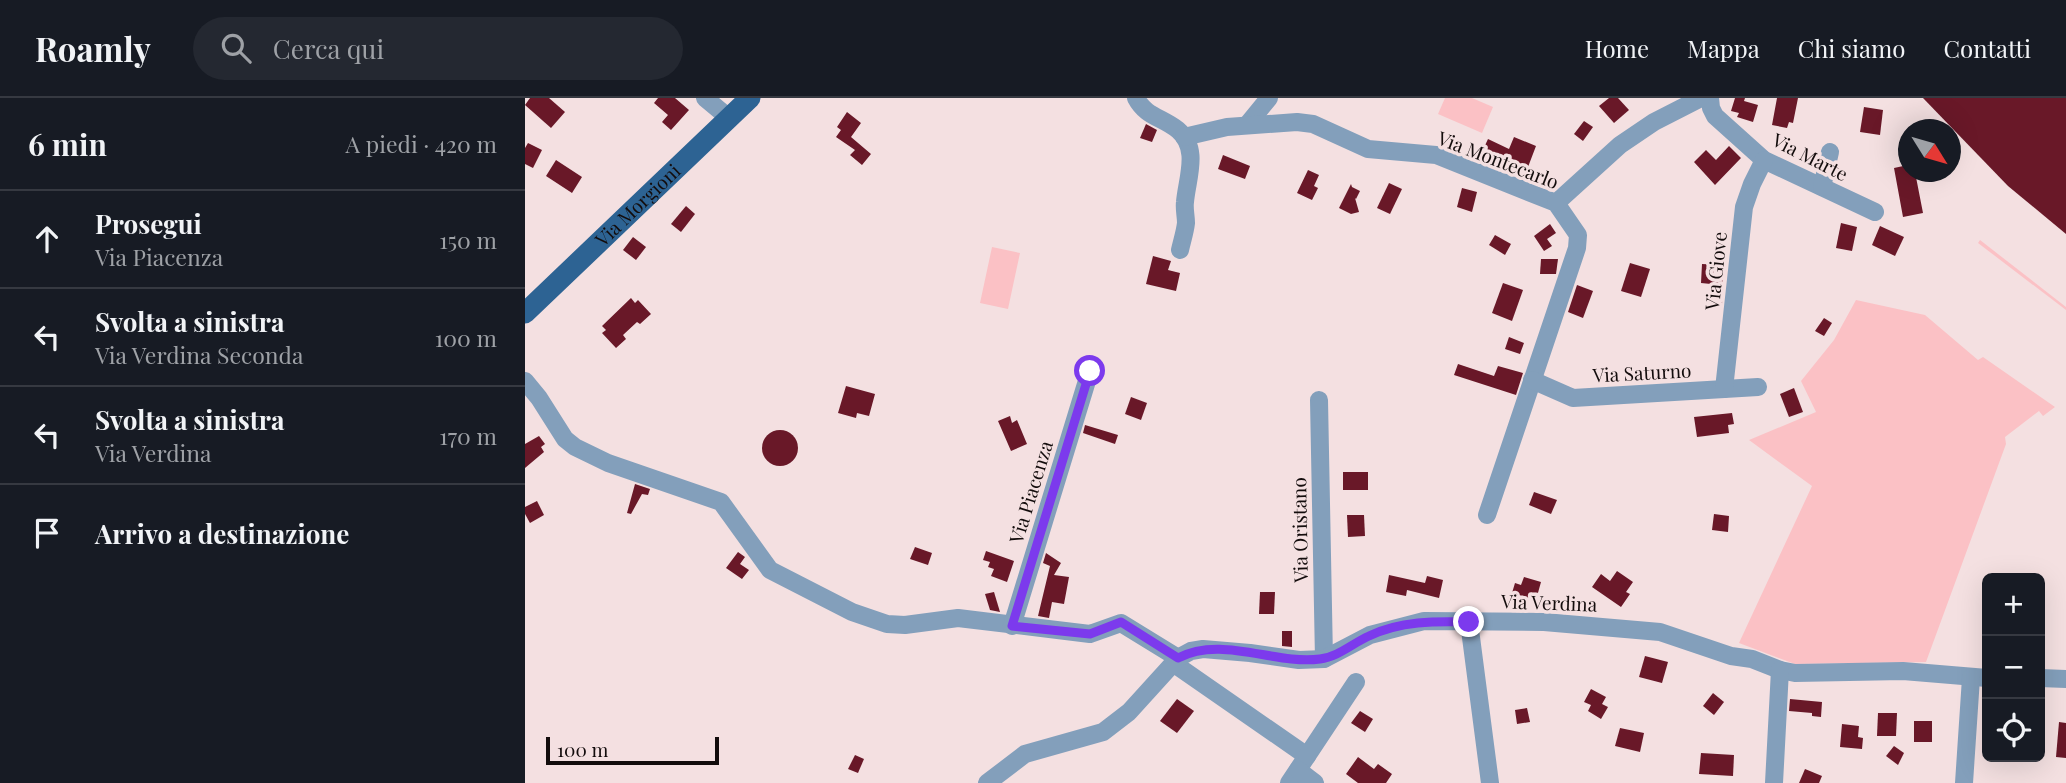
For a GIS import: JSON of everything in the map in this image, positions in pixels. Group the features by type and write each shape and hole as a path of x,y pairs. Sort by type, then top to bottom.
{"main road":[{"name":"Via Morgioni","path":"525,313 750,98"}],"street":[{"path":"705,98 729,118"},
{"path":"1136,98 1144,111 1170,124 1184,137 1191,154 1184,208 1186,223 1180,250"},
{"path":"1247,125 1269,98"},
{"path":"1556,203 1620,145 1654,122 1701,98"},
{"name":"Via Marte","path":"1710,98 1715,116 1764,160 1875,212"},
{"name":"Via Montecarlo","path":"1184,137 1247,125 1297,122 1313,124 1368,149 1436,155 1556,203 1578,235 1577,247 1487,515"},
{"path":"1822,187 1830,152"},
{"name":"Via Giove","path":"1724,389 1744,207 1764,160"},
{"name":"Via Piacenza","path":"1012,626 1090,371"},
{"name":"Via Saturno","path":"1532,380 1573,398 1758,387"},
{"path":"525,381 565,439 575,447 608,463 721,502 761,559 777,575 852,612 887,624 914,625 958,618 1090,634 1121,622 1175,660 1315,783"},
{"name":"Via Oristano","path":"1319,400 1324,659"},
{"name":"Via Verdina","path":"1175,660 1191,651 1203,649 1299,660 1324,659 1370,635 1424,621 1544,622 1660,632 1731,656 1752,659 1795,673 1923,672 1979,678"},
{"path":"1469,622 1490,783"},
{"path":"987,783 1025,754 1103,732 1129,712 1175,660"},
{"path":"1774,783 1780,670"},
{"path":"1964,783 1979,678"},
{"path":"2045,678 2066,679"},
{"path":"1298,770 1356,682"}],"shaded area":[{"path":"1445,98 1472,98 1493,107 1482,133 1438,114"},
{"path":"1980,240 2066,307 2066,310 1978,243"},
{"path":"992,247 1020,253 1008,309 980,303"},
{"path":"1856,300 1925,315 1978,360 1983,357 2055,407 2043,416 2039,411 2005,437 2006,444 1926,662 1795,664 1739,643 1812,486 1749,440 1816,412 1801,381 1834,340"}],"building":[{"path":"530,98 549,98 565,112 551,128 525,105"},
{"path":"658,98 675,98 689,110 671,130 662,122 668,115 654,103"},
{"path":"1609,98 1618,98 1629,110 1614,123 1599,106"},
{"path":"1735,98 1745,98 1744,101 1758,105 1753,122 1737,117 1739,113 1731,111"},
{"path":"1777,98 1798,98 1793,123 1789,122 1787,128 1772,125"},
{"path":"1923,98 2066,98 2066,234 2008,186 1961,137 1961,119 1943,119"},
{"path":"1864,107 1883,110 1880,135 1860,132"},
{"path":"847,112 861,123 851,137 871,154 862,165 850,155 855,150 836,137 841,130 837,127"},
{"path":"1584,121 1593,127 1583,141 1574,134"},
{"path":"1146,124 1157,130 1152,142 1140,138"},
{"path":"1514,137 1536,146 1528,167 1501,156 1498,162 1481,154 1488,139 1509,149"},
{"path":"528,143 542,150 533,168 525,164 525,148"},
{"path":"1729,146 1741,158 1715,185 1694,162 1706,150 1716,160"},
{"path":"1223,155 1250,166 1245,179 1218,169"},
{"path":"556,160 582,177 572,193 546,176"},
{"path":"1898,167 1898,182 1917,182 1923,213 1903,217 1894,168"},
{"path":"1308,170 1319,175 1314,186 1318,188 1312,200 1297,193"},
{"path":"1389,183 1402,189 1390,214 1377,208"},
{"path":"1351,184 1360,191 1355,198 1359,212 1351,214 1339,208"},
{"path":"1462,188 1477,192 1472,212 1457,207"},
{"path":"686,206 695,214 681,232 671,224"},
{"path":"1841,223 1857,227 1852,251 1836,248"},
{"path":"1550,224 1556,233 1547,239 1552,246 1544,251 1534,236"},
{"path":"1880,226 1904,237 1895,256 1872,245"},
{"path":"1495,235 1511,244 1505,255 1489,245"},
{"path":"633,237 646,247 636,260 623,250"},
{"path":"1153,256 1171,261 1168,270 1180,273 1176,291 1146,284"},
{"path":"1541,259 1558,259 1556,274 1540,274"},
{"path":"1630,263 1650,269 1641,297 1621,291"},
{"path":"1702,264 1723,265 1722,306 1708,305 1711,284 1701,283"},
{"path":"1503,283 1523,290 1512,321 1492,313"},
{"path":"1577,285 1593,291 1583,318 1568,312"},
{"path":"631,298 635,303 638,300 651,314 623,335 626,339 616,348 602,333 606,330 602,326"},
{"path":"1824,318 1832,323 1824,336 1815,331"},
{"path":"1509,337 1524,343 1520,354 1505,349"},
{"path":"1458,364 1494,376 1498,366 1523,373 1516,395 1454,375"},
{"path":"846,386 875,394 869,416 857,413 856,418 838,413"},
{"path":"1794,388 1803,412 1789,417 1780,394"},
{"path":"1131,397 1147,403 1141,420 1125,414"},
{"path":"1732,413 1734,424 1728,425 1729,433 1697,437 1694,417"},
{"path":"1010,416 1012,423 1017,420 1027,444 1011,451 998,421"},
{"path":"1085,425 1118,435 1115,444 1083,433"},
{"path":"780,430 793,435 798,448 793,461 780,466 767,461 762,448 767,435"},
{"path":"539,436 545,444 541,447 544,452 525,468 525,444"},
{"path":"1343,472 1368,472 1368,490 1343,490"},
{"path":"635,484 650,489 648,495 642,494 631,514 627,513"},
{"path":"1534,492 1557,500 1551,514 1529,505"},
{"path":"537,501 544,515 530,523 525,507"},
{"path":"1714,514 1729,516 1728,532 1712,530"},
{"path":"1347,515 1364,515 1365,536 1348,537"},
{"path":"915,547 932,553 928,565 910,559"},
{"path":"986,551 1014,561 1007,582 991,576 994,569 988,567 990,562 983,560"},
{"path":"738,552 745,557 740,564 749,570 742,579 726,568"},
{"path":"1046,553 1061,563 1054,575 1069,577 1064,604 1052,602 1049,618 1038,616 1050,566 1043,563"},
{"path":"1617,571 1633,582 1626,592 1630,594 1621,607 1592,587 1601,574 1610,581"},
{"path":"1389,575 1425,583 1427,576 1443,580 1439,598 1407,590 1406,596 1386,592"},
{"path":"1524,577 1541,582 1536,600 1512,593 1515,583 1521,585"},
{"path":"994,592 1000,612 990,610 985,594"},
{"path":"1260,592 1275,592 1274,614 1259,614"},
{"path":"1282,631 1292,631 1292,647 1282,646"},
{"path":"1645,656 1668,662 1662,683 1639,677"},
{"path":"1591,689 1606,697 1602,704 1608,707 1601,719 1588,711 1591,705 1584,702"},
{"path":"1713,693 1724,702 1714,715 1703,706"},
{"path":"1177,699 1194,711 1177,733 1160,721"},
{"path":"1790,699 1822,702 1821,717 1812,716 1812,713 1789,711"},
{"path":"1527,708 1530,722 1517,724 1515,710"},
{"path":"1360,711 1373,719 1365,732 1351,723"},
{"path":"1878,713 1897,713 1896,736 1877,736"},
{"path":"1914,721 1932,721 1932,742 1914,742"},
{"path":"2059,722 2066,723 2066,758 2056,757"},
{"path":"1842,724 1859,726 1858,737 1863,738 1862,749 1840,747"},
{"path":"1620,728 1644,733 1640,752 1615,746"},
{"path":"1894,746 1904,753 1898,765 1886,756"},
{"path":"1701,753 1734,755 1733,776 1699,774"},
{"path":"855,755 864,759 858,773 848,769"},
{"path":"1358,757 1374,769 1378,764 1392,774 1386,783 1358,783 1346,774"},
{"path":"1805,769 1822,776 1819,783 1799,783"}],"route":[{"path":"1090,371 1012,626 1090,634 1121,622 1178,658 1191,651 1203,649 1299,660 1324,659 1370,635 1424,621 1469,622"}]}
